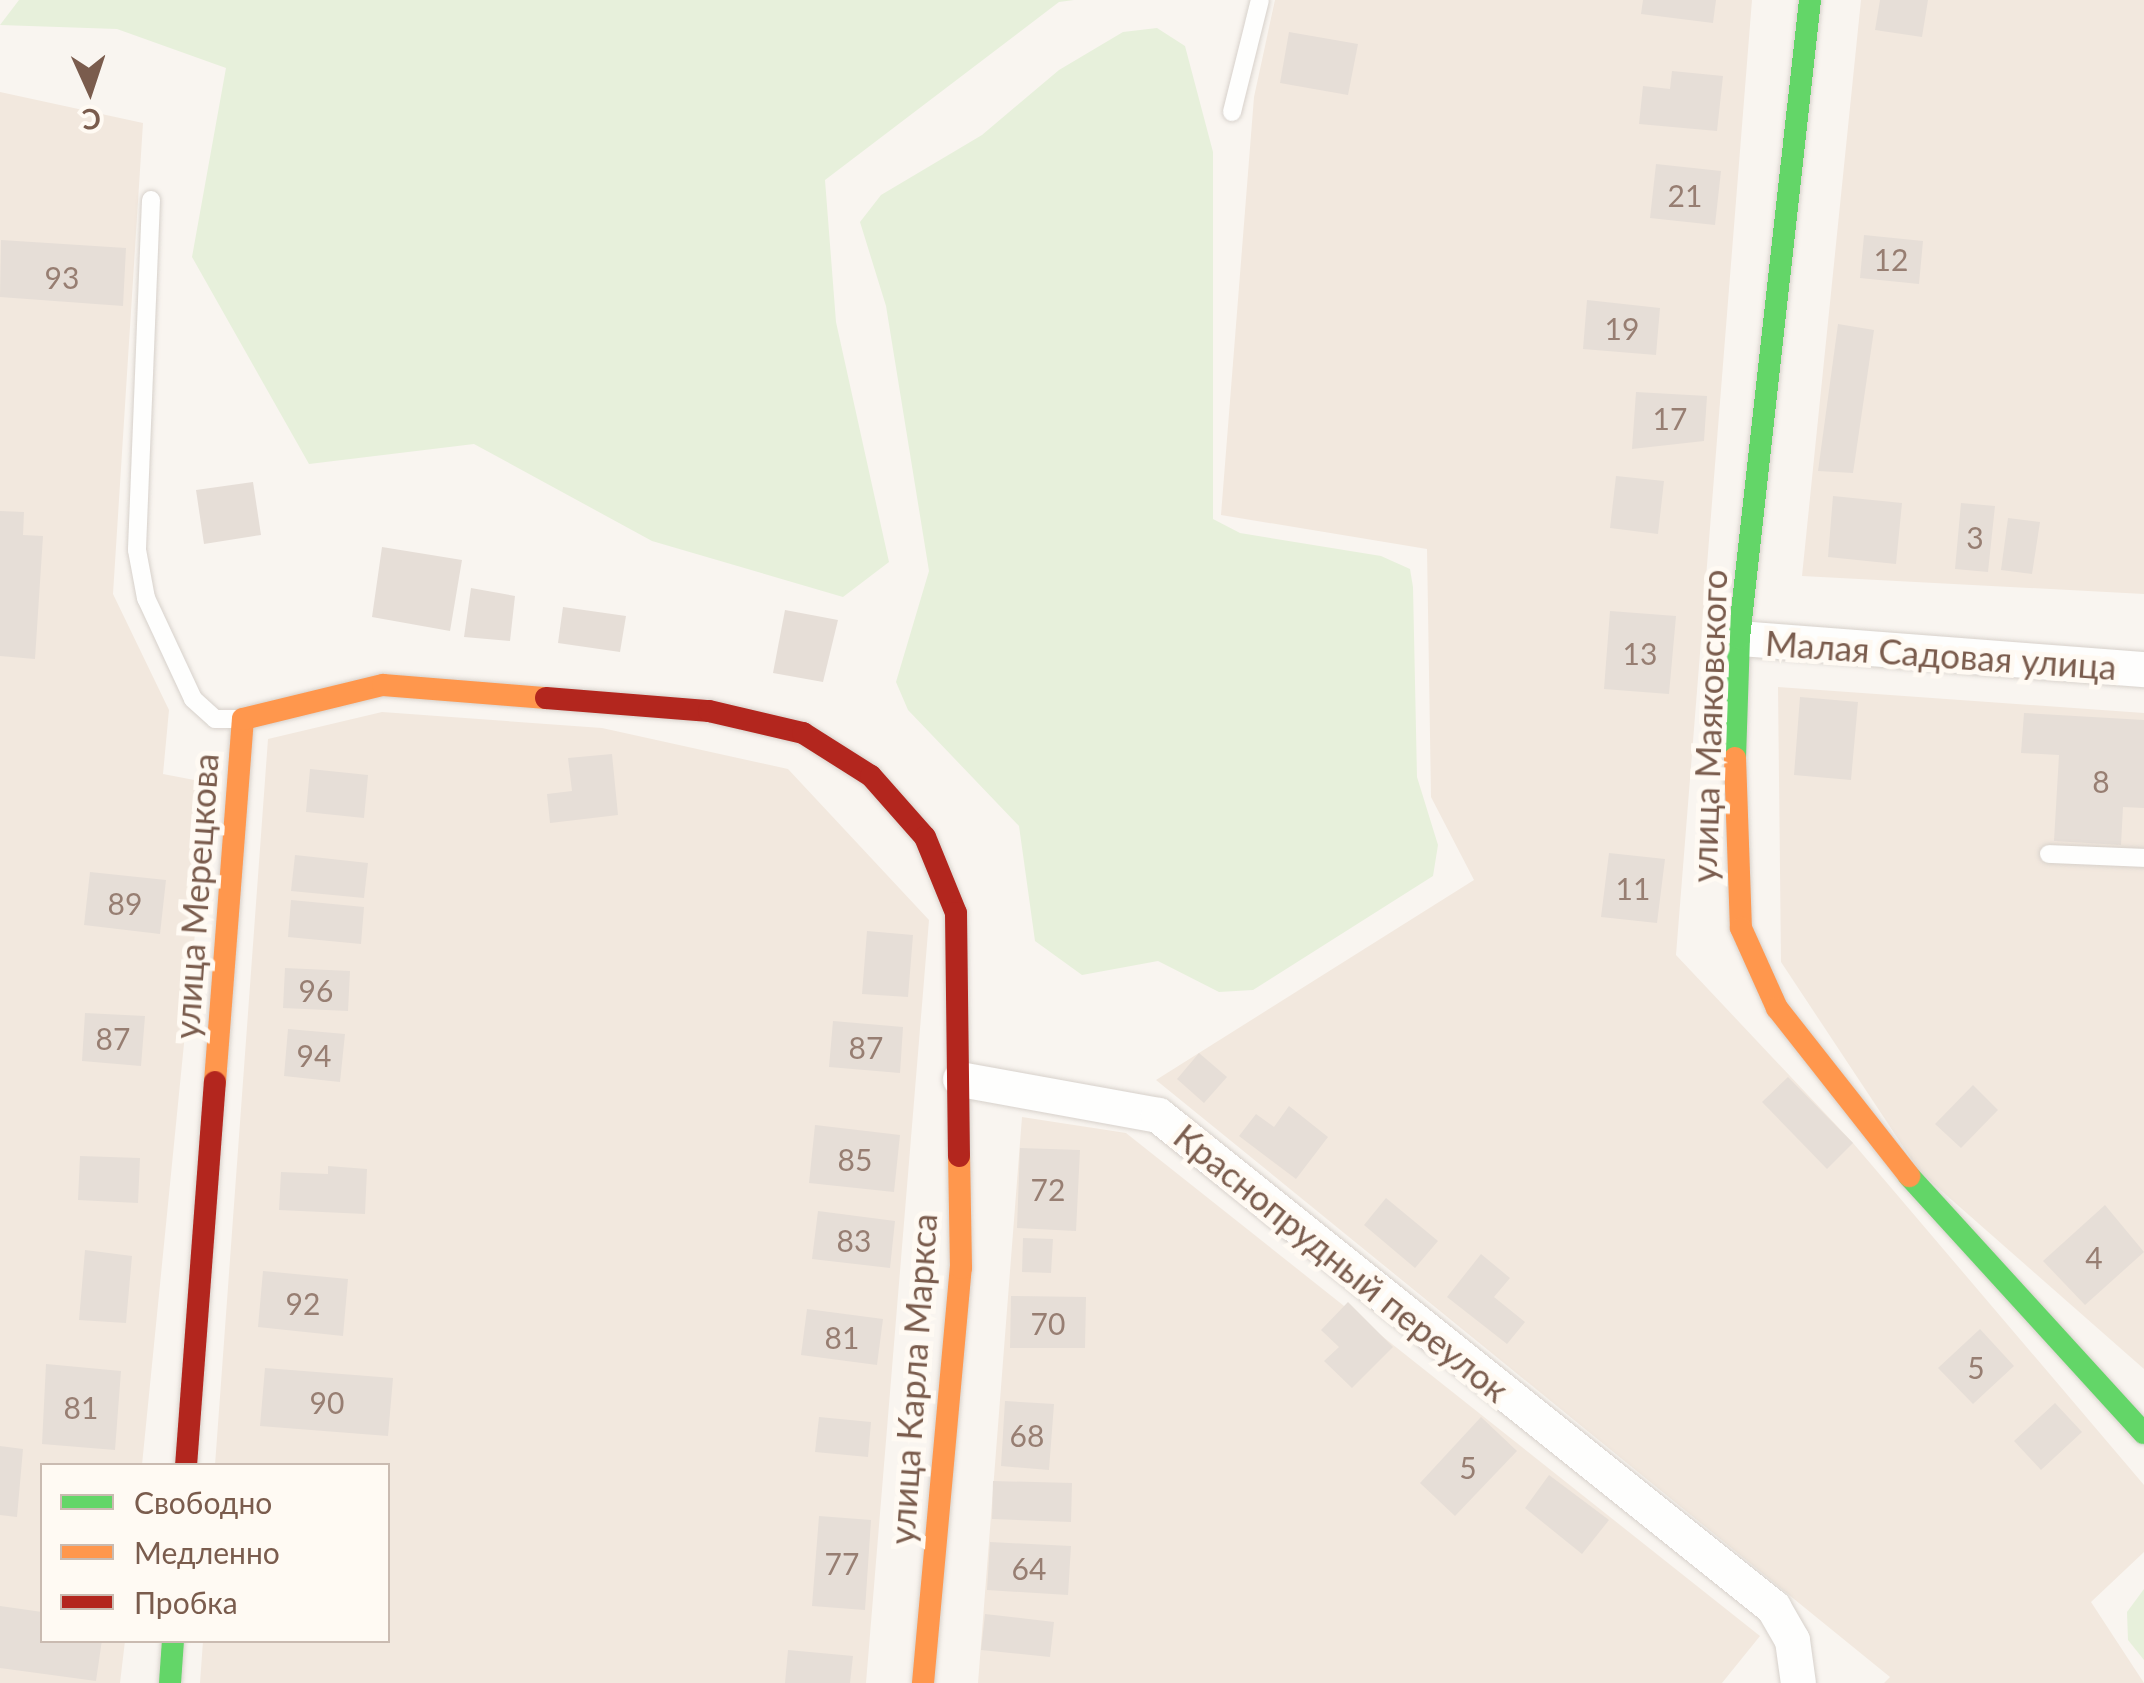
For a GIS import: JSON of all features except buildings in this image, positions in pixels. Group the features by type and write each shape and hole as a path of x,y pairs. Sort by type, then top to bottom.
{"street":[{"name":"улица Маяковского","path":"1810,0 1739,638 1732,851 1741,928 1777,1008 1932,1206 2144,1433"},
{"name":"Малая Садовая улица","path":"1739,638 2144,669"},
{"path":"244,719 383,686 709,711 803,732 870,776 925,837 956,912 960,1079"},
{"name":"улица Мерецкова","path":"186,1463 244,719"},
{"name":"улица Карла Маркса","path":"923,1683 961,1268 960,1079"},
{"name":"Краснопрудный переулок","path":"960,1079 1158,1114 1774,1607 1792,1640 1798,1683"},
{"path":"170,1683 173,1643"}],"lane":[{"path":"1232,112 1260,0"},
{"name":"улица Мерецкова","path":"151,200 137,550 146,598 194,699 215,719 244,719"},
{"path":"2050,854 2144,858"}],"shaded area":[{"path":"1275,0 1752,0 1676,955 1853,1143 2144,1485 2144,1552 2091,1602 2144,1683 1884,1683 1890,1677 1156,1080 1474,880 1431,797 1427,549 1221,515 1254,97"},
{"path":"1861,0 2144,0 2144,594 1802,576"},
{"path":"0,92 143,123 113,594 169,710 163,774 210,783 142,1463 40,1463 40,1643 125,1643 120,1683 0,1683"},
{"path":"1778,687 2144,713 2144,1369 1920,1172 1781,962"},
{"path":"382,712 602,728 788,769 929,920 866,1683 200,1683 203,1643 390,1643 390,1463 215,1463 268,739"},
{"path":"1022,1117 1126,1133 1760,1636 1722,1683 978,1683"}],"green space":[{"path":"19,0 1074,0 1059,2 825,180 836,322 889,562 843,597 652,541 474,444 309,464 192,257 226,68 117,29 0,25"},
{"path":"1157,28 1185,46 1213,152 1213,519 1240,533 1381,556 1410,569 1413,587 1417,777 1438,845 1433,876 1253,990 1219,992 1158,961 1082,975 1035,941 1019,826 908,710 896,682 929,571 886,306 860,222 881,195 982,135 1059,70 1123,32"},
{"path":"2144,1589 2144,1660 2128,1640 2127,1612"}],"traffic: fast":[{"path":"1735,758 1739,638 1810,0"},
{"path":"1909,1176 2144,1433"},
{"path":"170,1683 173,1643"}],"traffic: slow":[{"path":"215,1082 243,719 383,685 546,698"},
{"path":"1735,758 1741,928 1777,1008 1909,1176"},
{"path":"923,1683 961,1268 959,1156"}],"traffic: jam":[{"path":"546,698 709,711 803,733 871,776 925,837 956,913 959,1156"},
{"path":"186,1463 215,1082"}]}
